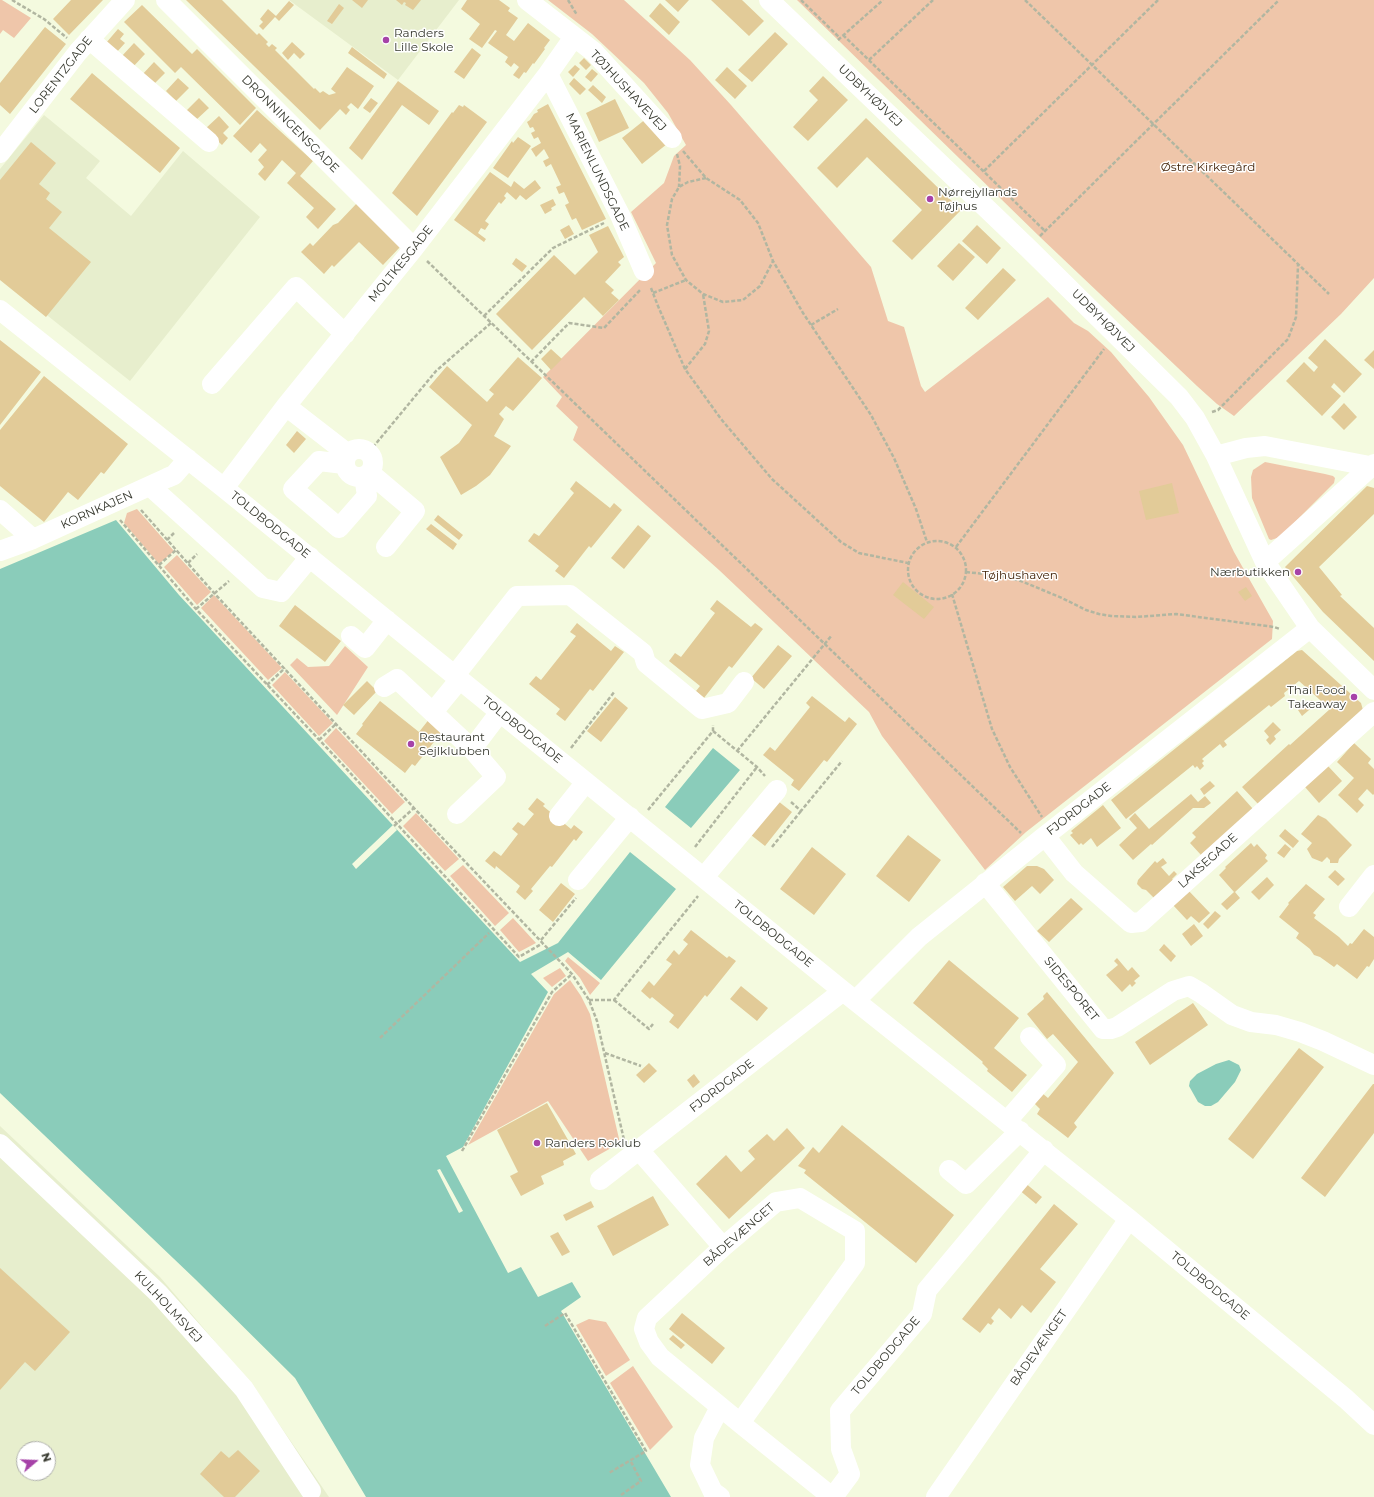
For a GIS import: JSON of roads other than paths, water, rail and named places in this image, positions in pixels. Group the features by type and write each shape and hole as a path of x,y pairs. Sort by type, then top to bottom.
{"street":[{"name":"LORENTZGADE","path":"2,146 85,44 125,0"},
{"name":"DRONNINGENSGADE","path":"166,0 414,248"},
{"name":"TØJHUSHAVEVEJ","path":"527,0 594,52 672,138"},
{"name":"UDBYHØJVEJ","path":"769,0 1028,248 1179,396 1195,418 1216,456 1265,562 1304,633 1374,690"},
{"name":"MOLTKESGADE","path":"224,488 286,406 414,248 548,74 574,37"},
{"path":"85,44 209,142"},
{"name":"MARIENLUNDSGADE","path":"548,74 620,215 646,276"},
{"path":"212,384 296,287 345,334"},
{"name":"TOLDBODGADE","path":"0,310 188,459 706,879 1129,1219 1346,1399 1374,1426"},
{"path":"286,406 346,459"},
{"path":"1216,456 1246,448 1265,446 1373,466"},
{"path":"346,459 319,461 293,488 339,528 367,496 367,475 372,469 373,460 369,452 360,448 351,450 346,459 345,469 355,477 367,475 415,511 386,547"},
{"name":"KORNKAJEN","path":"0,552 33,539 174,475 188,459"},
{"path":"1265,562 1373,466"},
{"path":"150,486 242,571 263,588 281,592 310,558"},
{"path":"0,510 33,539"},
{"path":"433,712 517,596 570,595 643,653 646,663 702,709 728,703 744,682"},
{"path":"351,636 365,648 387,620"},
{"name":"FJORDGADE","path":"600,1180 850,995 985,883 1304,633"},
{"path":"384,688 397,679 472,749 496,777 457,814"},
{"path":"472,749 500,712"},
{"name":"LAKSEGADE","path":"1048,833 1074,873 1131,923 1141,922 1374,712"},
{"path":"559,816 586,782"},
{"path":"706,879 777,790"},
{"path":"578,880 634,820"},
{"path":"1349,907 1374,875"},
{"name":"SIDESPORET","path":"985,883 1103,1029 1117,1027 1173,991 1189,986 1232,1014 1251,1022 1276,1025 1300,1032 1374,1065"},
{"path":"950,1170 966,1184 1014,1126 1056,1065 1030,1037"},
{"name":"KULHOLMSVEJ","path":"0,1144 158,1294 244,1389 311,1492"},
{"name":"TOLDBODGADE","path":"824,1494 850,1474 841,1449 840,1411 922,1314 927,1290 1044,1150"},
{"path":"636,1153 723,1247"},
{"name":"BÅDEVÆNGET","path":"740,1423 855,1264 855,1231 800,1198 776,1202 723,1247 647,1318 644,1329 649,1342 660,1357 824,1494"},
{"name":"BÅDEVÆNGET","path":"936,1497 1129,1219"},
{"path":"720,1407 704,1438 700,1465 714,1492 720,1497"}],"water":[{"path":"116,520 179,595 520,962 558,943 630,852 676,889 601,980 568,952 531,974 548,992 463,1147 446,1156 508,1273 521,1267 538,1297 572,1282 581,1297 561,1311 671,1497 366,1497 295,1378 195,1279 0,1093 0,569"},
{"path":"713,748 740,770 691,828 665,807"},
{"path":"1229,1060 1239,1065 1241,1070 1235,1082 1218,1102 1211,1106 1205,1106 1198,1102 1189,1086 1190,1081 1197,1074 1216,1064"}],"place":[{"name":"Randers Lille Skole","path":"386,40"},
{"name":"Nørrejyllands Tøjhus","path":"930,199"},
{"name":"Nærbutikken","path":"1298,572"},
{"name":"Thai Food Takeaway","path":"1354,697"},
{"name":"Restaurant Sejlklubben","path":"411,744"},
{"name":"Randers Roklub","path":"537,1143"}],"park label":[{"name":"Østre Kirkegård","path":"1208,167"},
{"name":"Tøjhushaven","path":"1020,575"}]}
